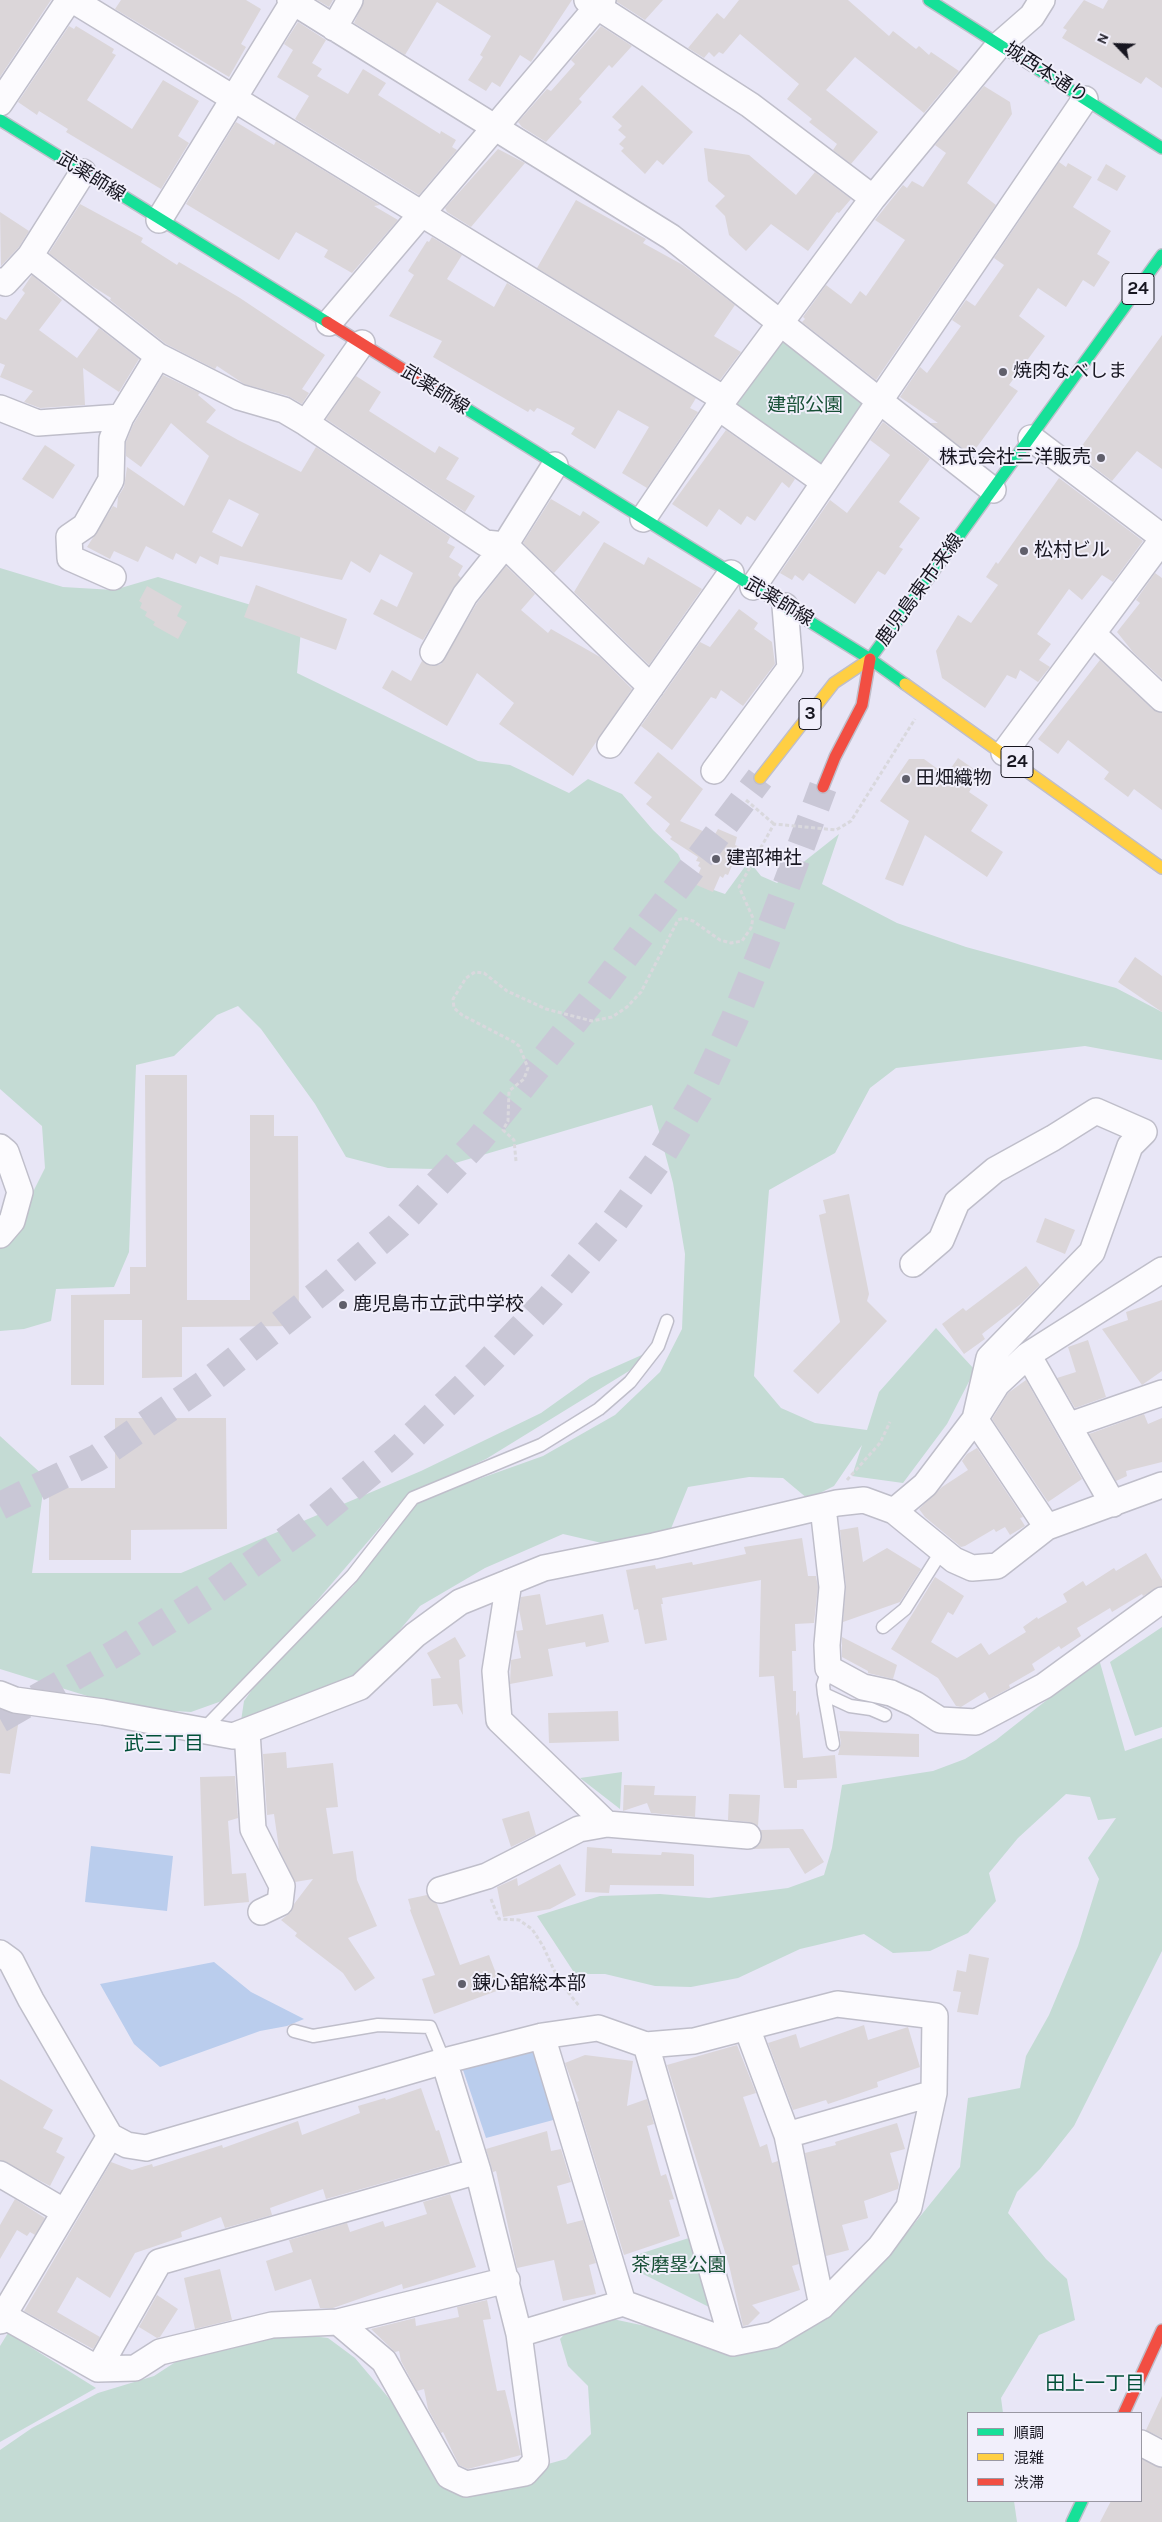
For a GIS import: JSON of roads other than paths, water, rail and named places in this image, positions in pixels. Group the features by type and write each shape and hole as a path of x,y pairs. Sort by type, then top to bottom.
{"main road":[{"name":"城西本通り","path":"929,0 1162,148"},
{"name":"武薬師線","path":"0,120 159,220 329,323 555,466 870,659"},
{"name":"鹿児島東市来線","path":"1162,254 870,659 1004,753 1162,868"},
{"name":"3","path":"823,787 842,743 862,705 870,659"},
{"name":"3","path":"760,778 834,683 870,659"},
{"path":"1124,2412 1162,2330"},
{"path":"1072,2522 1082,2502"}],"street":[{"path":"0,103 71,0 423,214 721,403 824,482"},
{"path":"334,28 350,0"},
{"path":"643,519 721,403 873,198 1000,44 1032,16 1042,0"},
{"path":"159,220 235,98 292,1 671,237 993,490"},
{"path":"329,323 495,129 596,2 750,106 873,198"},
{"path":"753,586 1085,99"},
{"path":"0,281 5,283 30,256 83,172"},
{"path":"30,256 158,356 239,397 284,410 306,422 485,543 505,545 650,687"},
{"path":"306,422 362,344"},
{"path":"113,577 70,558 69,537 85,526 111,480 112,439 121,417 158,356"},
{"path":"0,408 38,423 121,417"},
{"path":"1004,753 1162,538 1031,438"},
{"path":"433,652 465,595 505,545 555,466"},
{"path":"610,745 731,573"},
{"path":"714,771 790,668 785,606"},
{"path":"1093,634 1162,699"},
{"path":"913,1264 940,1240 957,1202 995,1170 1053,1138 1096,1111 1144,1132 1130,1146 1092,1252 989,1358 975,1419 1047,1528"},
{"path":"0,1147 6,1152 20,1192 12,1221 0,1235"},
{"path":"894,1511 925,1485 975,1419 997,1384 1028,1355 1162,1270"},
{"path":"1028,1355 1070,1425 1113,1504"},
{"path":"1070,1425 1162,1394"},
{"path":"0,1694 15,1700 233,1736 360,1687 415,1635 460,1602 544,1568 654,1546 830,1505 864,1500 894,1511 941,1552 954,1560 972,1568 997,1566 1047,1528 1162,1485"},
{"path":"830,1505 832,1587 828,1668 863,1688 891,1693 915,1704 940,1720 976,1722 1044,1686 1162,1600"},
{"path":"509,1582 495,1671 499,1720 607,1824"},
{"path":"247,1731 253,1829 282,1886 280,1903 261,1912"},
{"path":"440,1890 488,1876 579,1828 607,1824 748,1836"},
{"path":"0,1953 12,1961 31,2000 110,2136 127,2145 146,2148 444,2061 542,2036 598,2028 646,2045 694,2041 837,2004 934,2016 934,2093 909,2207 880,2247 822,2306 773,2335 733,2343 623,2303 518,2334"},
{"path":"747,2028 787,2134 822,2306"},
{"path":"542,2036 623,2303"},
{"path":"646,2045 733,2343"},
{"path":"338,2322 384,2361 449,2476 466,2484 525,2473 536,2461 518,2334 507,2280 478,2171 444,2061"},
{"path":"787,2134 934,2093"},
{"path":"110,2136 2,2318 98,2369 135,2368 160,2352 272,2325 338,2322 507,2280"},
{"path":"98,2369 159,2262 478,2171"},
{"path":"0,2174 65,2212"},
{"path":"1142,2444 1162,2454"}],"lane":[{"path":"203,1730 352,1576 412,1498 541,1445 599,1409 630,1382 658,1346 667,1321"},
{"path":"883,1627 905,1609 941,1552"},
{"path":"828,1668 823,1685 833,1744"},
{"path":"824,1694 850,1706 871,1709 885,1715"},
{"path":"294,2031 312,2036 378,2025 430,2027 444,2061"}],"water":[{"path":"91,1846 173,1856 167,1911 85,1902"},
{"path":"214,1962 251,1992 304,2019 287,2026 260,2031 160,2067 134,2044 100,1984"},
{"path":"526,2050 536,2054 557,2119 486,2138 463,2070"}],"tunnel":[{"path":"0,1506 97,1458 210,1380 327,1287 398,1226 478,1141 595,996 760,778"},
{"path":"0,1719 121,1650 210,1594 307,1525 399,1449 480,1371 548,1300 607,1231 659,1160 704,1084 734,1020 765,943 823,787"}],"place":[{"name":"焼肉なべしま","path":"1003,372"},
{"name":"株式会社三洋販売","path":"1101,458"},
{"name":"松村ビル","path":"1024,551"},
{"name":"田畑織物","path":"906,779"},
{"name":"建部神社","path":"716,859"},
{"name":"鹿児島市立武中学校","path":"343,1305"},
{"name":"錬心舘総本部","path":"462,1984"}],"district":[{"name":"武三丁目","path":"164,1744"},
{"name":"田上一丁目","path":"1095,2384"}],"park label":[{"name":"建部公園","path":"805,406"},
{"name":"茶磨塁公園","path":"679,2266"}]}
